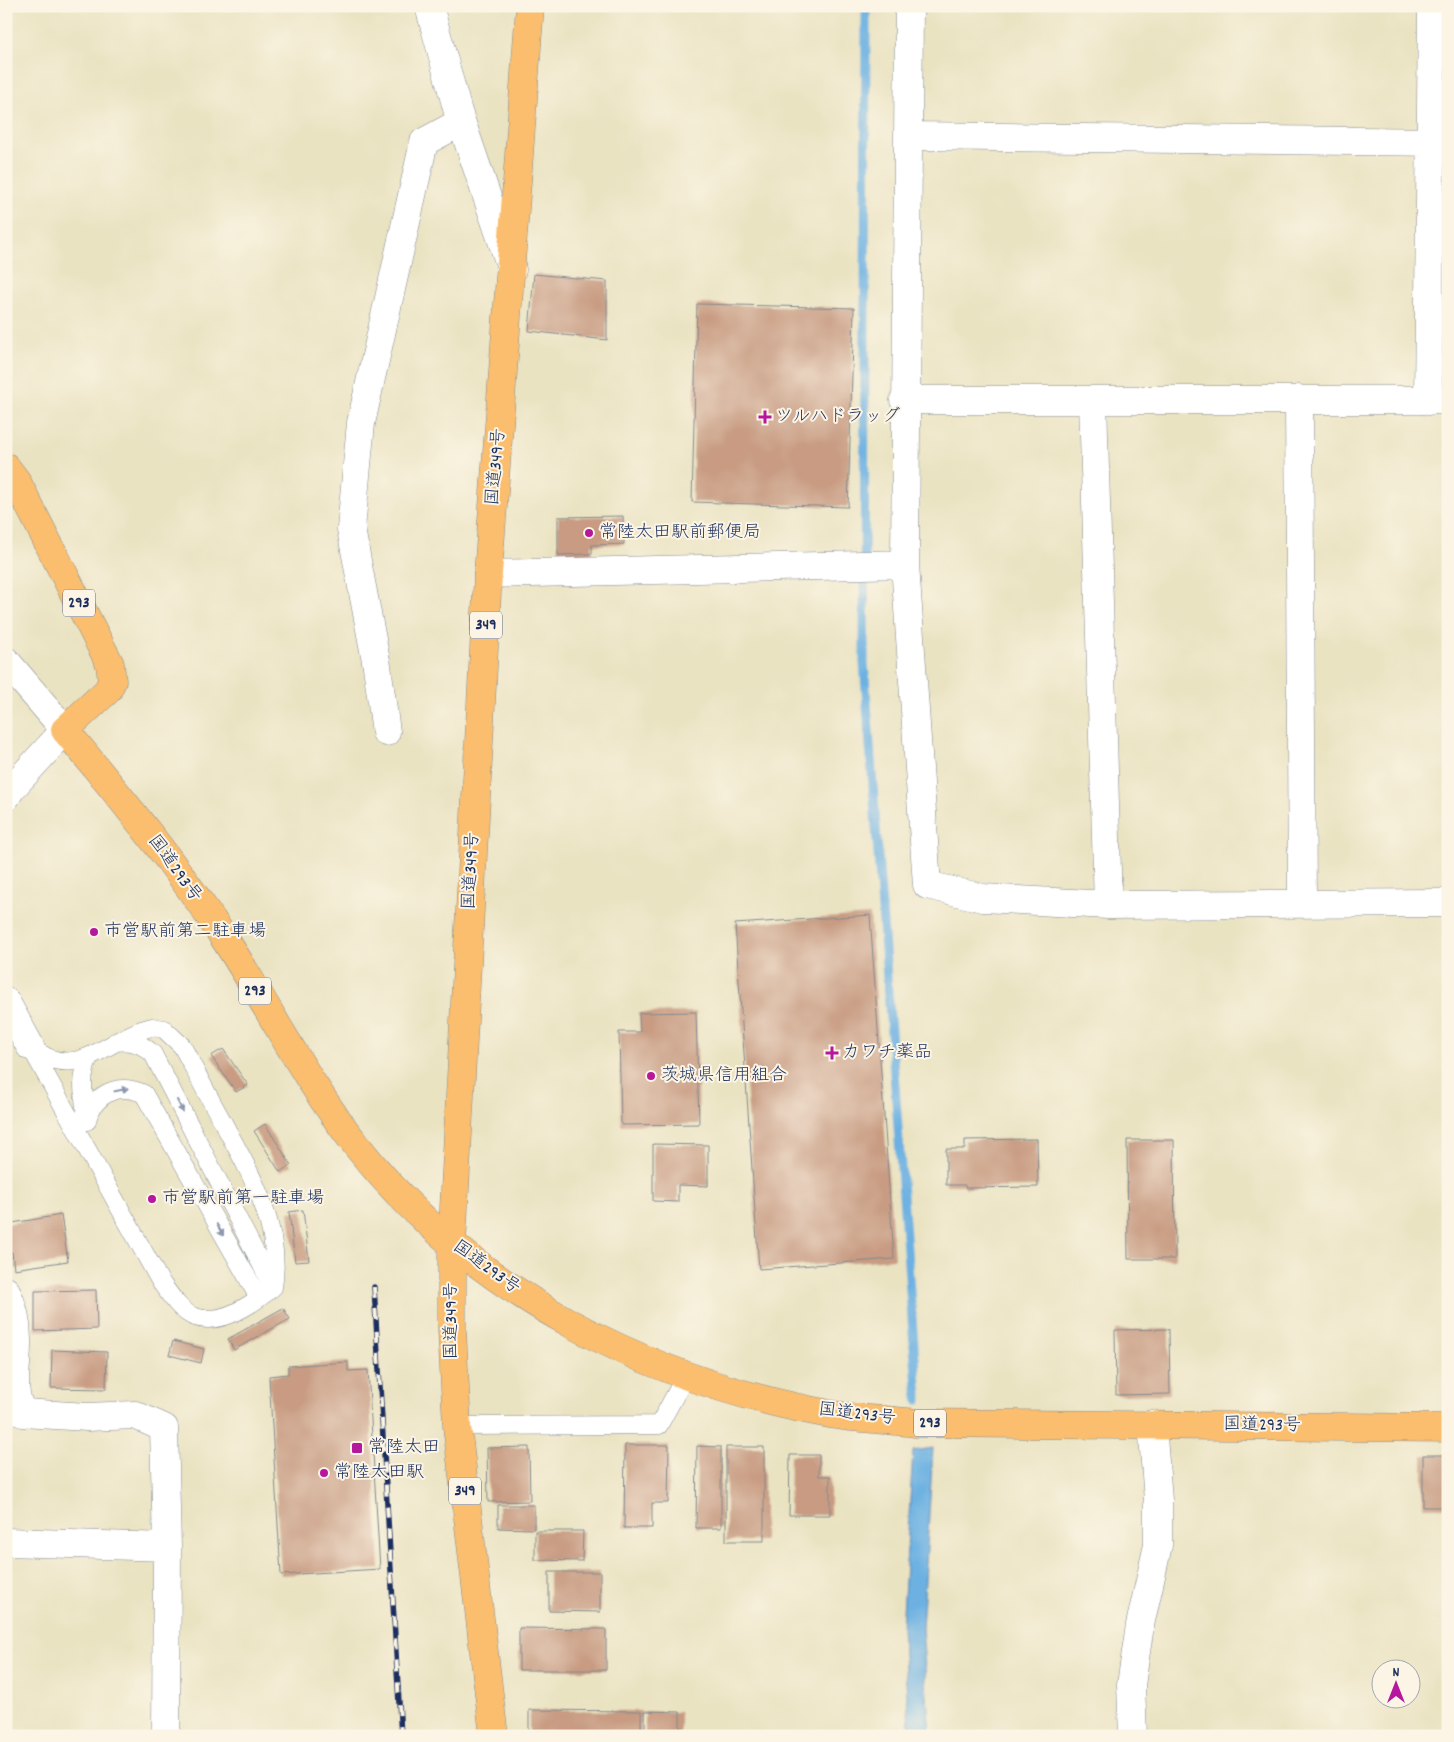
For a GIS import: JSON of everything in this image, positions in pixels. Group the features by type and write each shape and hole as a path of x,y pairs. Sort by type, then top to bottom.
{"highway":[{"name":"国道349号","path":"494,1736 457,1426 452,1330 452,1245 488,574 512,271 530,6"},
{"name":"293","path":"6,467 16,480 110,664 112,681 108,690 65,730"},
{"name":"国道293号","path":"65,730 136,816 226,941 279,1031 356,1145 404,1201 452,1245 552,1314 626,1351 686,1376 764,1400 837,1415 916,1423 1448,1428"}],"street":[{"path":"428,6 461,122 512,271"},
{"path":"909,6 904,400 905,564 927,885 984,898 1108,905 1302,902 1448,903"},
{"path":"904,400 1299,399 1438,401 1438,142 1432,6"},
{"path":"386,732 377,666 351,529 361,423 424,142 461,122"},
{"path":"908,136 1438,142"},
{"path":"1299,399 1302,902"},
{"path":"1092,401 1108,905"},
{"path":"488,574 905,564"},
{"path":"6,661 65,730 11,789 6,797"},
{"path":"6,1002 30,1046"},
{"path":"6,1291 12,1302 17,1339 11,1385 23,1413 87,1417 135,1414 164,1428 167,1547 166,1736"},
{"path":"1133,1736 1131,1685 1140,1625 1158,1544 1158,1500 1152,1424"},
{"path":"6,1542 167,1547"}],"lane":[{"path":"152,1027 164,1029 174,1035 182,1046 254,1178 265,1210 273,1243 276,1266 273,1287 259,1298 215,1319 195,1317 176,1303 160,1281 30,1046 52,1060 65,1062 89,1057 140,1030 152,1027"},
{"path":"115,1042 128,1041 143,1045 153,1054 273,1287"},
{"path":"87,1151 87,1119 82,1085 83,1073 89,1057"},
{"path":"87,1119 91,1106 100,1098 119,1089 128,1088 144,1094 259,1298"},
{"path":"457,1426 659,1425 686,1376"}],"water":[{"path":"933,1448 922,1629 930,1736 910,1736 902,1629 913,1451"}],"building":[{"path":"534,274 607,281 607,340 529,331"},
{"path":"697,304 854,308 848,507 692,502"},
{"path":"623,516 624,544 592,545 592,554 558,555 558,517"},
{"path":"870,915 894,1259 759,1269 735,924"},
{"path":"696,1012 699,1124 621,1125 619,1032 640,1032 639,1013"},
{"path":"223,1049 248,1085 236,1092 211,1056"},
{"path":"265,1124 291,1165 280,1172 254,1131"},
{"path":"1037,1139 1038,1187 965,1188 965,1185 946,1185 946,1149 965,1149 965,1140"},
{"path":"1127,1140 1174,1140 1175,1259 1128,1259"},
{"path":"653,1144 708,1145 708,1186 678,1185 678,1202 653,1201"},
{"path":"303,1210 309,1261 295,1262 289,1212"},
{"path":"61,1215 68,1261 14,1269 12,1252 6,1253 6,1224"},
{"path":"96,1290 97,1329 35,1331 35,1291"},
{"path":"283,1308 290,1319 234,1350 228,1339"},
{"path":"1169,1329 1170,1394 1116,1395 1115,1330"},
{"path":"173,1341 204,1349 201,1363 169,1355"},
{"path":"52,1350 107,1352 106,1389 51,1388"},
{"name":"常陸太田駅","path":"348,1362 348,1371 368,1370 380,1569 281,1575 269,1376 288,1374 288,1366"},
{"path":"625,1445 669,1445 668,1503 652,1503 652,1528 624,1528"},
{"path":"697,1446 721,1447 721,1528 696,1528"},
{"path":"529,1447 530,1501 488,1502 487,1448"},
{"path":"726,1447 764,1447 764,1541 726,1541"},
{"path":"790,1455 819,1455 819,1476 830,1476 830,1515 789,1515"},
{"path":"1423,1455 1448,1455 1448,1507 1423,1507"},
{"path":"498,1505 534,1505 534,1529 498,1528"},
{"path":"535,1531 583,1531 582,1561 535,1560"},
{"path":"549,1572 600,1572 600,1612 549,1611"},
{"path":"519,1628 606,1629 606,1670 519,1670"},
{"path":"529,1710 641,1711 641,1736 529,1736"},
{"path":"645,1711 680,1712 680,1736 645,1736"}],"waterway":[{"path":"866,6 864,663 918,1400"}],"railway":[{"path":"374,1287 401,1736"}],"place":[{"name":"ツルハドラッグ","path":"765,417"},
{"name":"常陸太田駅前郵便局","path":"589,533"},
{"name":"市営駅前第二駐車場","path":"94,932"},
{"name":"カワチ薬品","path":"832,1053"},
{"name":"茨城県信用組合","path":"651,1076"},
{"name":"市営駅前第一駐車場","path":"152,1199"},
{"name":"常陸太田","path":"357,1448"},
{"name":"常陸太田駅","path":"324,1473"}]}
